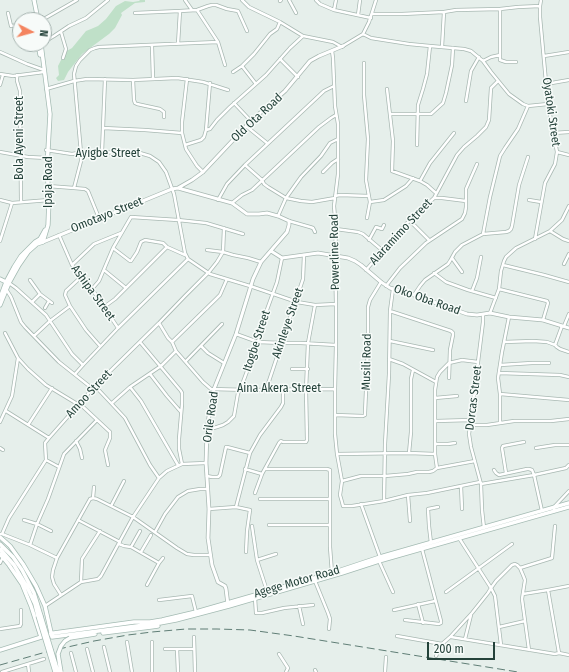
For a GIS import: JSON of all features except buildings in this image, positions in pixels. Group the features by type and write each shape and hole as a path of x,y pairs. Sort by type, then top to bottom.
{"main road":[{"path":"33,0 35,12"},
{"name":"Ipaja Road","path":"41,52 50,114 45,172 48,200"},
{"name":"Ipaja Road","path":"41,240 48,225 46,158"},
{"path":"0,298 26,254 41,240"},
{"path":"0,279 8,283"},
{"path":"0,305 5,289"},
{"name":"Agege Motor Road","path":"0,650 41,637 168,622 267,591 409,551 431,542 484,529 554,509 569,503"},
{"name":"Agege Motor Road","path":"409,551 422,549 459,538 542,511 569,507"},
{"path":"1,535 23,564 36,586 45,606 52,636"},
{"path":"0,544 13,557 32,589 59,672"},
{"path":"0,549 14,565 28,587 40,616 54,672"},
{"path":"1,556 22,584 41,637"},
{"name":"Agege Motor Road","path":"22,643 52,636 129,623 162,620 255,598 316,581 380,559"},
{"path":"59,672 58,654 61,646 70,638 97,633 151,627 168,622"},
{"path":"38,628 43,630 49,625"}],"street":[{"path":"52,14 72,1 77,0"},
{"path":"52,37 86,18 108,0"},
{"path":"185,0 192,11"},
{"path":"242,0 249,7 280,22 303,36 333,42 344,46"},
{"path":"289,0 296,13"},
{"path":"316,0 320,4 334,10 371,18"},
{"path":"334,10 336,0"},
{"path":"358,15 360,0"},
{"name":"Old Ota Road","path":"172,189 178,188 203,172 251,121 285,91 312,60 344,46 363,34 368,27 376,0"},
{"name":"Oyatoki Street","path":"535,239 541,202 547,178 555,164 556,154 546,84 540,6 541,0"},
{"path":"135,12 192,11 216,5 238,11 247,31"},
{"path":"372,14 402,14 456,10 500,10 540,6"},
{"path":"197,10 218,42 225,65"},
{"path":"500,10 500,60 506,62 516,62"},
{"path":"178,44 180,11"},
{"path":"442,48 444,12"},
{"path":"8,13 12,26"},
{"path":"233,72 242,66 259,50 280,22"},
{"path":"61,32 66,49 63,58"},
{"path":"363,34 371,38 471,51 483,61 509,94 523,104 528,106 548,104"},
{"path":"206,130 210,129 234,103 272,69 290,48 303,36"},
{"path":"74,188 81,161 81,153 74,74 76,66 84,56 90,50 95,48 218,42"},
{"path":"152,46 152,79"},
{"path":"417,146 418,105 427,74 430,46"},
{"path":"390,114 431,114 443,102 452,65 453,48"},
{"name":"Powerline Road","path":"332,51 338,139 334,206 336,229 335,434 342,481 340,495 343,506 362,504"},
{"path":"0,52 43,71"},
{"path":"544,56 569,52"},
{"path":"483,61 490,57 500,55"},
{"path":"466,101 471,71 479,57"},
{"path":"280,59 298,76"},
{"path":"364,63 364,95 368,139 366,180 367,189 370,196 367,218"},
{"path":"242,66 256,84"},
{"path":"0,84 2,74 8,76 43,71"},
{"name":"Bola Ayeni Street","path":"17,75 17,82 20,91 21,202"},
{"path":"46,89 87,78 133,80 177,78 210,83 228,90"},
{"path":"102,152 105,79"},
{"path":"187,79 182,133 185,145 197,166 203,172"},
{"path":"133,80 135,103 160,109 164,112 164,117"},
{"path":"546,84 569,80"},
{"name":"Alaramimo Street","path":"366,270 405,225 434,198 457,154 486,127 489,118 491,88 498,81"},
{"path":"185,145 203,139 206,130 210,83"},
{"path":"218,200 227,184 245,164 324,91 334,86"},
{"path":"387,90 393,141 392,171 420,180 436,194"},
{"path":"234,103 251,121"},
{"path":"483,234 500,156 515,134 528,106"},
{"path":"232,203 242,195 252,190 320,126 336,115"},
{"path":"246,126 267,143"},
{"path":"103,128 182,133"},
{"path":"553,133 569,132"},
{"path":"420,180 430,163 454,133"},
{"path":"278,216 286,198 301,177 321,156 332,141 338,139"},
{"name":"Ayigbe Street","path":"47,150 72,154 89,151 140,153 150,156 159,162 166,172 175,199 178,220 187,257"},
{"path":"0,152 20,156 46,158"},
{"path":"556,154 569,155"},
{"path":"414,295 424,280 448,264 455,252 462,245 483,234 506,232 511,229 520,181 528,157"},
{"path":"323,172 338,159"},
{"path":"245,164 268,187 286,198 312,202 340,195 370,196"},
{"path":"386,286 400,268 430,240 462,219 465,213 467,187 478,164"},
{"path":"370,202 384,200 406,186 412,178"},
{"path":"48,186 74,188 88,191 99,218"},
{"path":"178,188 232,203 247,214 267,213 278,216 313,228 315,232"},
{"name":"Omotayo Street","path":"41,240 59,235 172,189"},
{"path":"434,198 448,198 466,202"},
{"path":"0,200 12,203 48,200"},
{"path":"529,200 541,202"},
{"path":"0,241 12,203"},
{"path":"490,313 499,289 503,265 506,257 516,248 550,231 559,223 569,206"},
{"path":"92,289 99,281 113,248 131,217 206,223 243,234"},
{"name":"Orile Road","path":"228,604 225,586 218,582 210,555 208,538 209,509 206,463 207,430 214,389 236,334 253,278 261,262 287,232 289,221"},
{"path":"410,221 430,240"},
{"path":"369,240 376,228 382,229 384,225"},
{"path":"223,252 224,228"},
{"path":"336,229 363,234 383,251"},
{"path":"550,231 569,241"},
{"path":"72,265 94,244 121,233"},
{"name":"Ashipa Street","path":"59,235 72,265 92,289 118,328"},
{"path":"113,248 131,261 141,242 145,240 163,243 167,247 187,257 212,274 296,301 315,305 336,304"},
{"path":"104,307 115,299 167,247"},
{"path":"207,250 223,252 261,262"},
{"path":"271,251 282,258"},
{"name":"Amoo Street","path":"49,438 94,387 159,324 209,272 223,252"},
{"name":"Oko Oba Road","path":"282,258 318,254 348,258 355,261 386,286 466,314 483,315 490,313 509,317 543,320 569,328"},
{"path":"564,264 569,254"},
{"name":"Akinleye Street","path":"266,390 304,276 304,255"},
{"path":"75,374 100,346 187,257"},
{"path":"472,291 477,278 481,257"},
{"name":"Itogbe Street","path":"207,430 223,425 232,418 235,412 238,393 258,342 264,318 274,293 282,258"},
{"path":"452,258 462,272"},
{"path":"503,265 569,282"},
{"path":"104,270 126,288"},
{"path":"434,273 446,282 496,298"},
{"path":"81,277 66,291 65,296 86,330 100,346"},
{"path":"172,342 220,295 227,279"},
{"path":"30,280 40,294 51,302 45,308"},
{"name":"Musili Road","path":"335,415 363,416 366,413 368,307 370,300 381,282"},
{"path":"8,283 16,288 48,317 72,354 83,365"},
{"path":"5,289 11,297 21,322 34,336 59,362 94,387 112,403 125,418 158,478"},
{"path":"384,501 390,311 393,289"},
{"path":"499,289 547,301 548,303 543,320"},
{"path":"32,302 40,294"},
{"path":"255,493 262,474 281,441 306,442 308,438 306,390 308,343 315,305"},
{"path":"34,336 50,321 70,306"},
{"path":"390,311 451,331 453,333 450,350 449,378"},
{"path":"555,345 569,314"},
{"name":"Dorcas Street","path":"483,315 470,425 470,441 481,483 484,529"},
{"path":"500,422 500,394 498,384 509,317"},
{"path":"159,324 172,342 176,351 203,382 211,389 214,389"},
{"path":"186,361 222,324"},
{"path":"5,333 18,358 46,385 80,404 110,432 110,438 105,450 108,465"},
{"path":"236,334 258,342 336,345"},
{"path":"390,341 433,350"},
{"path":"140,342 182,393 179,439 182,464"},
{"path":"504,342 547,342 555,345 560,350 569,352"},
{"path":"201,346 208,353 224,363"},
{"path":"112,403 130,387 161,366 176,351"},
{"path":"0,422 12,396 18,358"},
{"path":"389,359 403,364 436,382"},
{"path":"437,468 435,454 436,382 440,372 449,363 462,360 478,362"},
{"path":"500,365 549,363"},
{"path":"292,368 308,369"},
{"path":"409,453 411,432 411,379 413,370"},
{"path":"499,373 560,375 569,377"},
{"path":"150,374 181,412"},
{"path":"130,387 141,401 178,465"},
{"path":"28,425 52,388"},
{"name":"Aina Akera Street","path":"214,389 335,389"},
{"path":"236,507 250,453 260,435 281,407 283,403 282,390"},
{"path":"500,394 569,400"},
{"path":"436,398 457,396"},
{"path":"6,411 49,438 45,444 46,460 9,518 1,535 30,545 57,558"},
{"path":"470,425 487,426 514,420 551,421 569,419"},
{"path":"30,545 64,454 97,420"},
{"path":"436,421 471,420"},
{"path":"76,441 82,458"},
{"path":"506,474 502,448 503,446 524,442"},
{"path":"436,444 455,443"},
{"path":"536,448 555,445 569,445"},
{"path":"207,476 219,477 227,447 250,453"},
{"path":"337,454 435,454"},
{"path":"46,460 59,467"},
{"path":"342,481 361,476 385,476 414,472 429,472 437,468 475,461"},
{"path":"45,606 81,582 98,579 101,576 133,517 158,478 178,465 206,463"},
{"path":"394,592 380,559 362,504 461,486 534,475 566,468 569,465"},
{"path":"245,469 262,474"},
{"path":"266,469 330,470 330,547 332,573"},
{"path":"494,470 499,475 529,469 532,470 542,511"},
{"path":"111,506 124,481"},
{"path":"461,486 462,509"},
{"path":"61,595 54,584 52,577 53,570 57,558 78,520 90,499 93,498 94,487"},
{"path":"155,532 165,514 178,497 188,491 207,489"},
{"path":"554,509 569,491"},
{"path":"408,495 410,521"},
{"path":"93,498 133,517 187,554 210,555"},
{"path":"260,499 330,499"},
{"path":"209,509 236,507 250,510 246,552"},
{"path":"431,542 428,509 438,507"},
{"path":"24,520 38,524 51,531"},
{"path":"78,520 100,531 124,546 131,547 159,563"},
{"path":"269,526 330,525"},
{"path":"252,526 257,560 267,591"},
{"path":"520,568 552,558 555,526"},
{"path":"81,582 82,560 100,531"},
{"path":"131,547 140,531"},
{"path":"141,552 151,535"},
{"path":"459,538 491,588 495,597 501,645"},
{"path":"446,592 512,544"},
{"path":"405,620 423,623 441,623 422,549"},
{"path":"257,560 276,554"},
{"path":"0,563 1,556"},
{"path":"147,585 163,558"},
{"path":"436,656 442,644 472,613 491,588 512,565 515,564 520,568 525,580 522,599 529,650"},
{"path":"316,581 330,619 329,629"},
{"path":"523,594 569,586"},
{"path":"548,590 559,653"},
{"path":"158,600 192,596 196,612"},
{"path":"255,598 256,613 313,605"},
{"path":"394,610 435,601"},
{"path":"418,604 423,623"},
{"path":"299,606 304,624"},
{"path":"0,629 20,626 21,610"},
{"path":"465,640 472,613"},
{"path":"499,627 525,621"},
{"path":"397,636 442,644"},
{"path":"194,637 195,672"},
{"path":"450,637 569,655"},
{"path":"127,642 132,672"},
{"path":"152,642 152,672"},
{"path":"104,647 110,672"},
{"path":"87,649 93,672"},
{"path":"164,649 194,649"},
{"path":"177,649 178,672"},
{"path":"71,653 76,672"},
{"path":"278,654 288,668 286,672"},
{"path":"385,672 386,657"},
{"path":"2,672 44,659"},
{"path":"28,664 30,672"}],"green space":[{"path":"145,0 145,2 135,3 121,13 122,15 115,28 82,54 68,72 64,80 58,81 56,78 59,75 58,66 65,52 72,48 86,31 98,26 106,19 116,6 125,1 133,2"}],"railway":[{"path":"0,665 46,652 128,635 186,629 217,629 250,630 294,636 518,672"}]}
